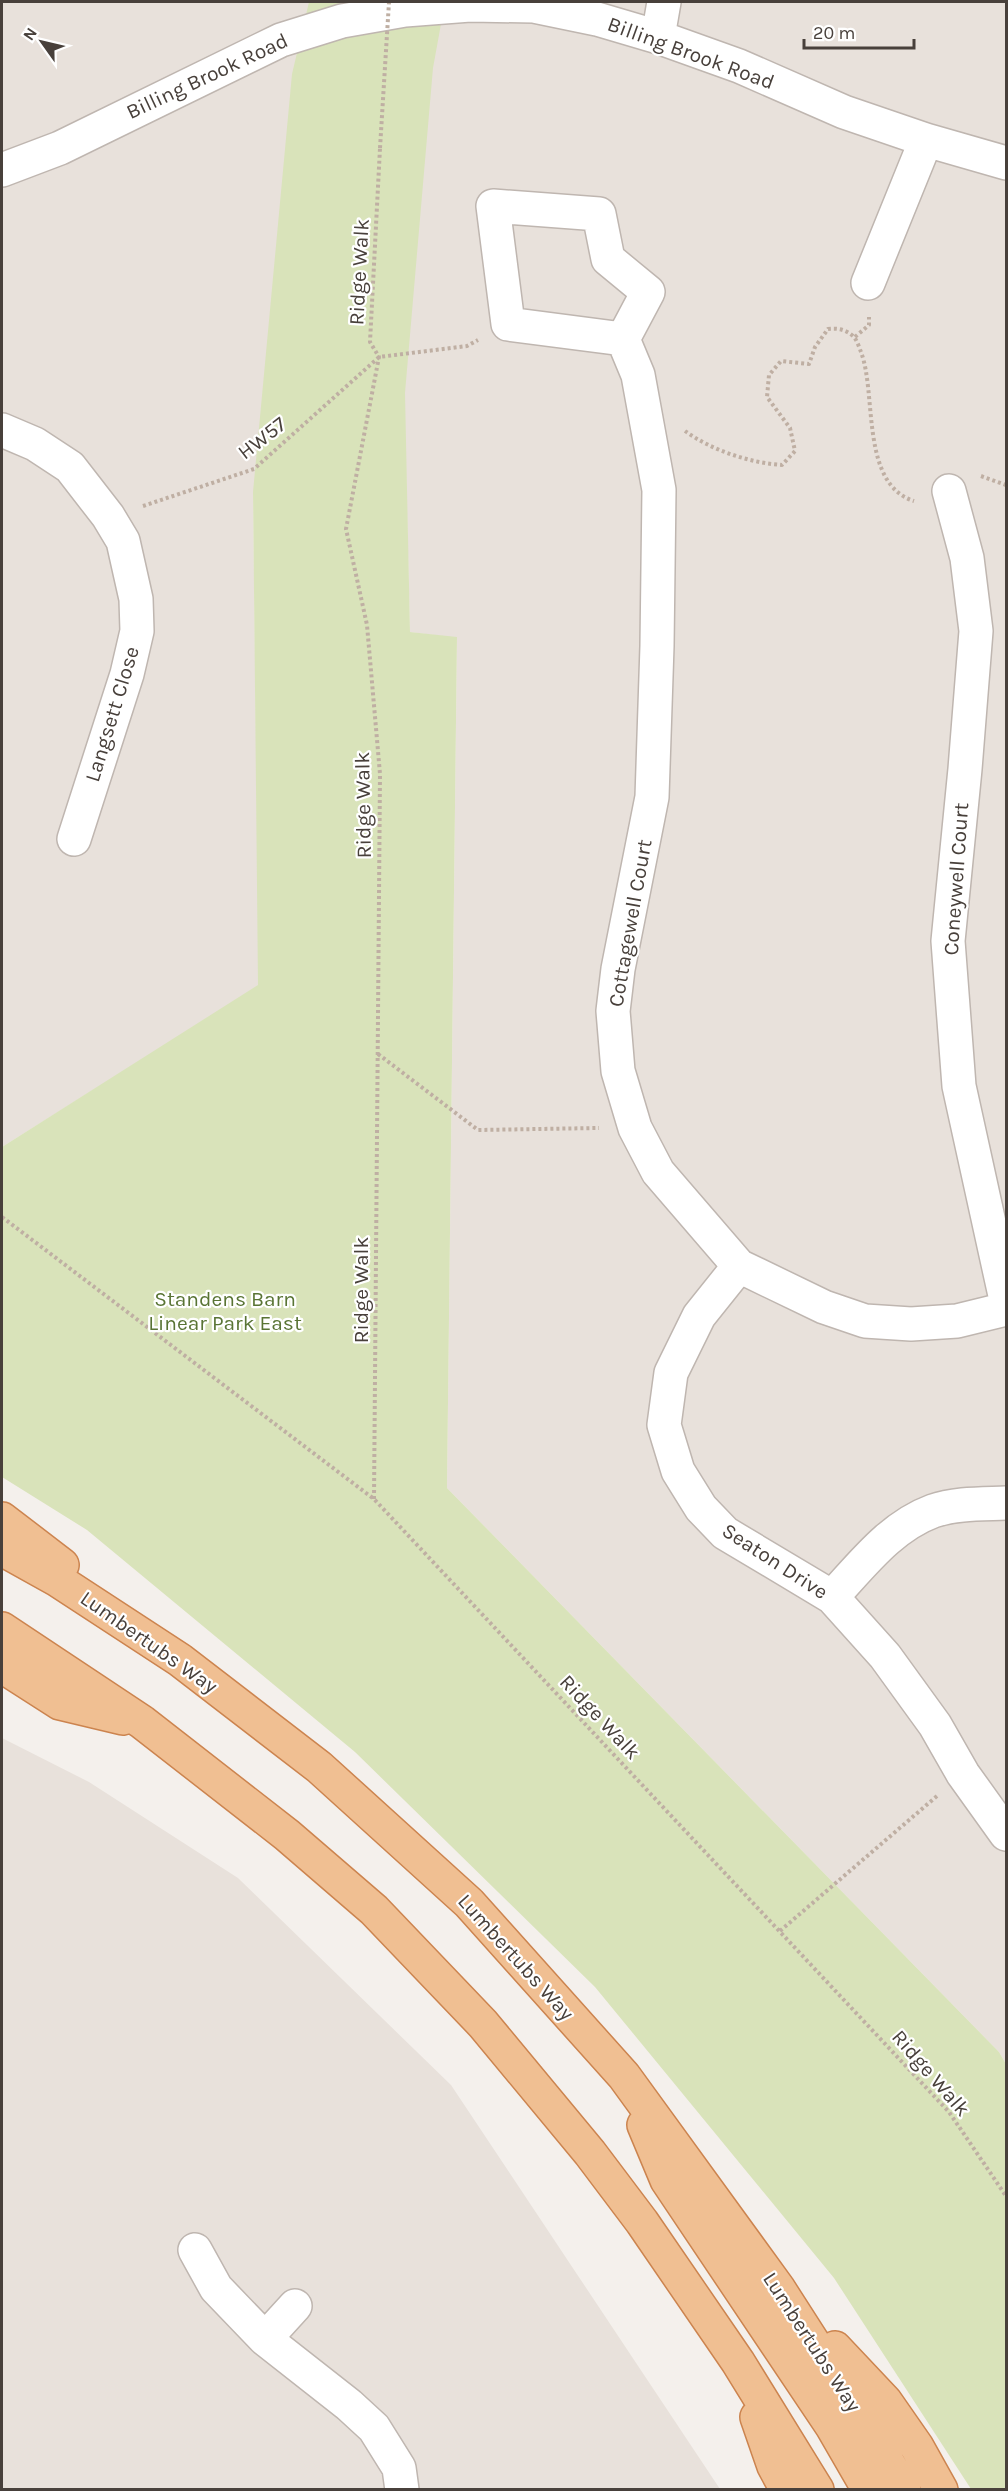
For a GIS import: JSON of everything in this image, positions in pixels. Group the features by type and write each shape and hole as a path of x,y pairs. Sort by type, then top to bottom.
{"highway":[{"path":"2,1518 180,1660"},
{"name":"Lumbertubs Way","path":"2,1549 56,1579 180,1660 320,1767 469,1903 624,2076 778,2288 855,2408 904,2490"},
{"path":"2,1629 142,1722 245,1801 375,1910 483,2024 590,2154 642,2222 738,2362 817,2490"},
{"path":"2,1665 60,1702 142,1722"},
{"path":"624,2076 667,2180 832,2426 869,2490"},
{"path":"778,2288 885,2401 917,2447 941,2490"},
{"path":"738,2362 774,2466 787,2490"}],"street":[{"path":"658,37 664,2"},
{"name":"Billing Brook Road","path":"2,170 60,148 280,39 342,21 405,10 470,5 534,6 597,19 658,37 739,66 844,112 926,140 1006,163"},
{"path":"868,283 926,140"},
{"path":"493,206 599,214 608,259 648,292 623,339 508,324 493,206"},
{"name":"Cottagewell Court","path":"623,339 638,375 659,490 652,797 618,969 613,1011 618,1071 635,1128 658,1172 739,1266 824,1307 865,1321 911,1324 957,1321 1006,1309"},
{"name":"Langsett Close","path":"2,430 35,444 70,467 108,516 123,541 136,599 137,631 127,674 74,839"},
{"name":"Coneywell Court","path":"949,491 967,558 976,631 966,769 948,941 959,1086 1006,1300"},
{"name":"Seaton Drive","path":"739,1266 699,1316 671,1373 664,1425 678,1471 701,1508 725,1533 832,1597 885,1656 935,1725 963,1774 1006,1834"},
{"path":"832,1597 879,1547 906,1524 935,1510 1006,1503"},
{"path":"195,2250 216,2288 265,2340 349,2405 374,2428 399,2468 402,2490"},
{"path":"265,2340 295,2306"}],"path":[{"name":"Ridge Walk","path":"389,2 370,342 379,357 346,529 368,625 381,774 374,1499 949,2112 1006,2196"},
{"path":"379,357 467,346 508,324"},
{"path":"680,427 700,442 764,464 782,465 795,451 790,428 767,397 769,375 781,361 809,364 815,346 828,328 840,328 855,337 870,386 871,426 887,480 905,498 919,503 949,491 956,467 1006,485"},
{"name":"HW57","path":"108,516 164,501 254,469 379,357"},
{"path":"377,1053 478,1130 635,1128"},
{"path":"2,1217 374,1499"},
{"path":"780,1931 963,1774"}],"shaded area":[{"path":"2,2 1006,2 1006,2064 999,2052 447,1488 457,638 410,632 404,394 253,492 259,986 2,1147"},
{"path":"2,1738 89,1782 238,1878 451,2085 720,2489 2,2489"}],"green space":[{"name":"Standens Barn Linear Park East","path":"309,2 445,2 433,68 405,393 410,632 457,637 447,1488 999,2052 1006,2064 1006,2489 971,2489 834,2278 595,1987 355,1752 87,1530 2,1477 2,1147 258,985 253,492 292,74"}]}
